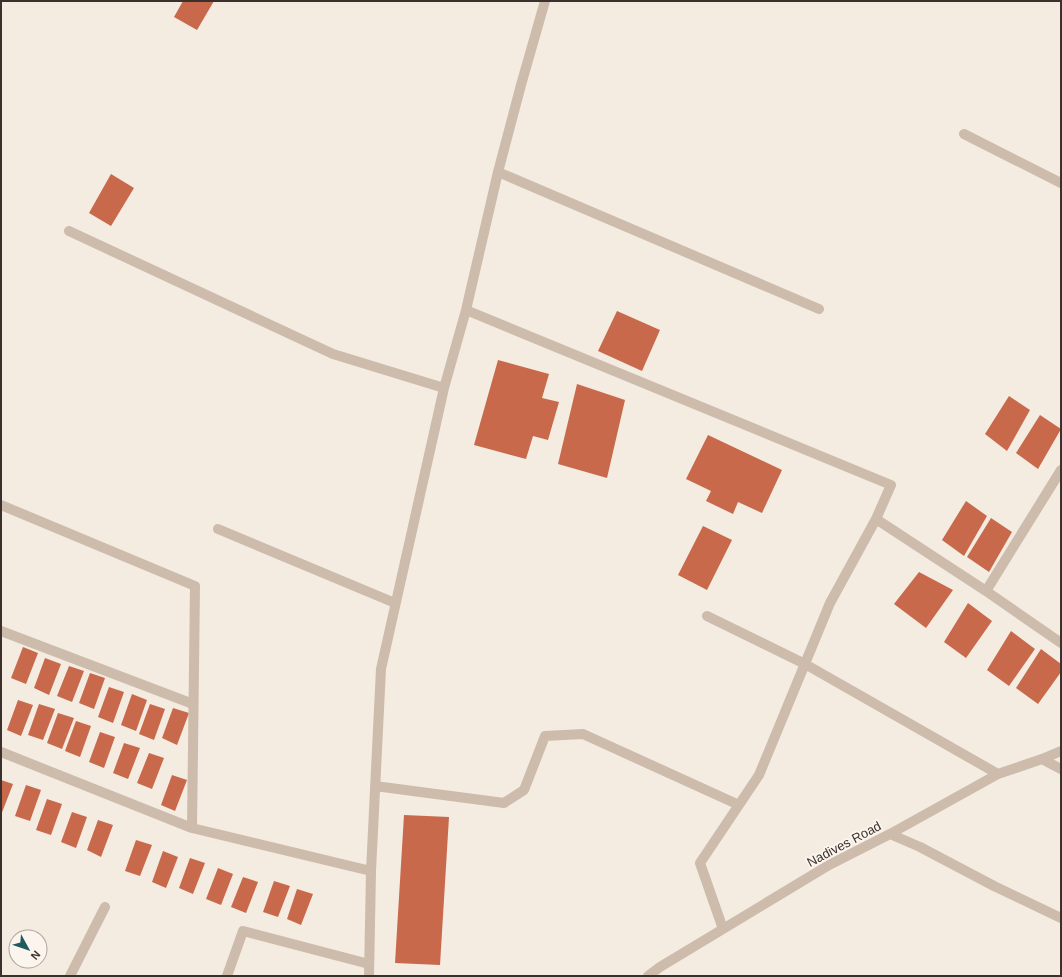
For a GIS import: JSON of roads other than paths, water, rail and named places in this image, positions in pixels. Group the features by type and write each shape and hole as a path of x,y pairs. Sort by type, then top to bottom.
{"street":[{"path":"369,976 371,871 381,669 444,388 466,310 498,172 521,85 546,1"},
{"path":"964,134 1061,183"},
{"path":"498,172 819,309"},
{"path":"69,231 333,354 444,388"},
{"path":"466,310 891,485 876,519 830,603 759,775 700,863 723,929"},
{"path":"986,591 1061,470"},
{"path":"1,505 195,586 192,828"},
{"path":"876,519 986,591 1061,643"},
{"path":"218,529 395,603"},
{"path":"707,616 805,664 998,774"},
{"path":"1,631 193,704"},
{"path":"375,786 504,803 524,790 545,736 583,734 739,806"},
{"name":"Nadives Road","path":"648,976 829,865 890,834 998,774 1061,751"},
{"path":"1,752 192,828 371,871"},
{"path":"1042,759 1061,769"},
{"path":"890,834 920,847 994,886 1061,918"},
{"path":"70,976 105,907"},
{"path":"227,976 243,931 369,964"}]}
